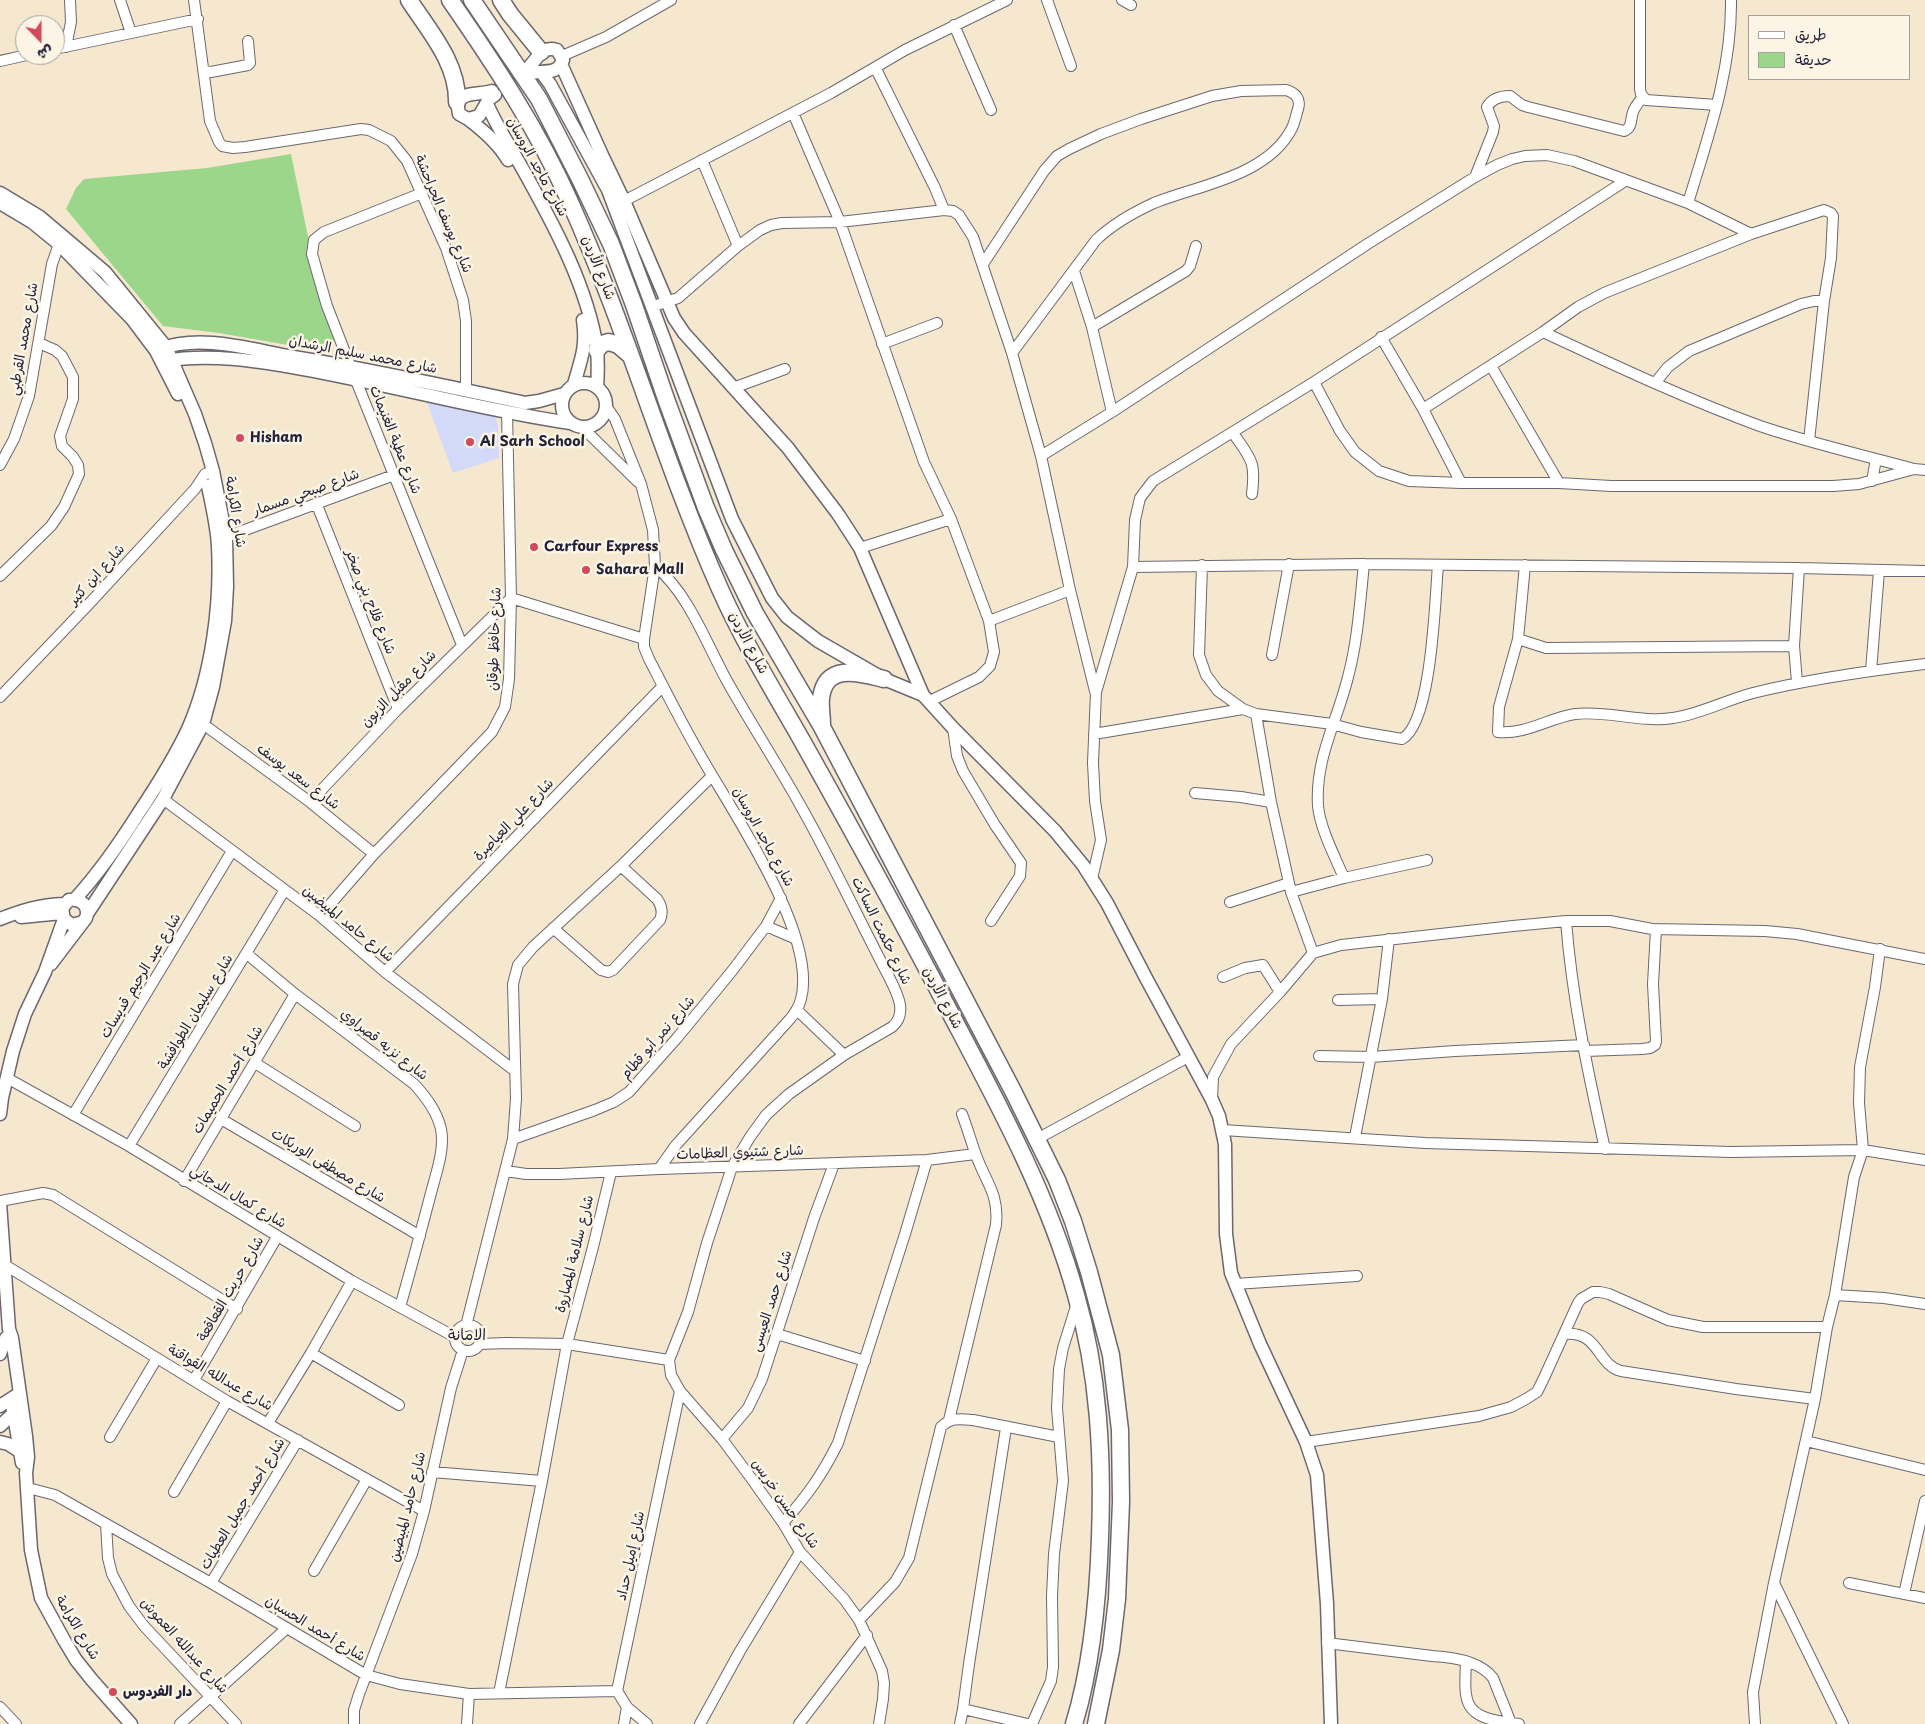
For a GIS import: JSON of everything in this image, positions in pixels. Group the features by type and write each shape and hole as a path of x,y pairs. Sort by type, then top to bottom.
{"highway":[{"path":"409,0 447,59 456,82 457,102"},
{"name":"شارع الأردن","path":"450,0 497,68 538,137 573,208 603,279 681,497 721,592 737,625 834,798 997,1101 1034,1180 1071,1276 1078,1300 1096,1398 1101,1442 1102,1493 1096,1599 1086,1669 1074,1724"},
{"name":"شارع الأردن","path":"472,0 538,99 580,179 611,244 706,508 755,613 822,727 1057,1180 1089,1272 1111,1355 1120,1420 1117,1600 1111,1650 1096,1724"},
{"path":"501,0 541,52"},
{"path":"597,350 602,344 609,342 618,345 632,357"},
{"path":"822,727 821,698 830,678 855,671 884,679"}],"street":[{"path":"70,0 71,22 66,47 198,19"},
{"path":"120,0 131,33"},
{"path":"194,0 204,71 211,72 248,65 250,63 248,41"},
{"path":"533,71 552,72 562,60 671,0"},
{"path":"624,201 876,69 905,50 1006,0"},
{"path":"1047,0 1071,66"},
{"path":"1640,0 1640,88 1643,97 1646,100 1717,105"},
{"path":"1688,203 1717,105 1726,63 1731,0"},
{"path":"954,25 991,110"},
{"path":"533,71 541,52 552,48 557,50 598,147 624,201 666,302 684,333 788,448 814,480 860,548 926,698 953,728 1055,831 1092,878 1114,915 1212,1100 1223,1130 1226,1157 1226,1234 1228,1258 1235,1284 1260,1344 1306,1442 1317,1475 1327,1604 1331,1724"},
{"path":"0,61 15,58"},
{"path":"876,69 944,210"},
{"name":"شارع يوسف الحراحشة","path":"204,71 210,121 222,146 233,148 348,131 369,130 391,141 399,149 407,161 446,248 463,300 466,321 466,390"},
{"path":"533,71 550,84 608,190 732,519 772,598 787,617 818,641 884,679 926,698 979,677 990,666 994,652 989,620 951,519 924,462 840,222 793,113"},
{"path":"983,264 1044,171 1057,156 1069,149 1101,134 1141,119 1212,96 1241,91 1286,90 1298,96 1300,104 1292,128 1278,146 1262,160 1236,175 1155,203 1111,226 1096,240 1012,353"},
{"path":"457,102 461,97 469,94 492,96 479,116 468,119"},
{"name":"شارع ماجد الروسان","path":"492,96 496,125 535,192 580,285 589,311 597,350 598,387"},
{"path":"1476,177 1494,126 1488,107 1490,102 1496,98 1510,96 1528,107 1624,131 1628,130 1633,111 1643,97"},
{"name":"شارع ماجد الروسان","path":"457,102 459,114 481,128 501,148 521,181 570,282 582,316 586,338 584,353 574,384"},
{"path":"1041,456 1112,412 1369,243 1476,177 1512,160 1547,155 1574,161 1688,203 1751,234"},
{"path":"702,160 738,246"},
{"path":"1092,878 1101,840 1094,782 1096,692 1133,567 1135,520 1140,498 1145,490 1153,481 1314,382 1625,181"},
{"name":"شارع الكرامة","path":"0,193 40,217 105,272 153,330 191,422 209,472 218,546 218,585 210,653 202,690 188,728 155,788 108,860 66,909 45,972 25,1014 7,1078 0,1114"},
{"name":"شارع عطية الغنيمات","path":"422,194 324,232 314,240 312,254 324,296 352,372 462,645"},
{"name":"شارع الكرامة","path":"0,203 32,222 59,244 132,319 164,355 182,381 195,414 226,537 227,587 225,621 213,686 203,724 163,799 85,918 45,972"},
{"path":"651,307 678,298 738,246 760,230 771,225 782,223 840,222 944,210 953,211 966,224 983,264 1012,353 1041,456 1070,590 1096,692"},
{"path":"1423,409 1543,332 1578,307 1604,293 1751,234 1824,210 1833,216 1831,258 1824,301 1810,441"},
{"name":"شارع محمد القرطبي","path":"0,464 24,415 39,344 52,264 59,244"},
{"path":"1092,327 1186,271 1190,266 1196,246"},
{"path":"1074,271 1092,327 1112,412"},
{"path":"1655,383 1668,367 1689,351 1801,304 1824,301"},
{"path":"882,344 937,323"},
{"path":"153,330 190,344"},
{"path":"1543,332 1655,383 1744,420 1810,441 1914,469 1925,470"},
{"path":"1381,337 1423,409 1461,484"},
{"path":"0,576 51,526 64,507 79,474 78,465 62,446 60,436 73,399 74,377 62,356 55,350 39,344"},
{"name":"شارع محمد سليم الرشدان","path":"164,355 190,344 218,344 352,372 507,412 576,425"},
{"name":"شارع محمد سليم الرشدان","path":"164,355 248,360 352,372 466,390 525,402 539,401 564,394"},
{"path":"182,381 191,366 208,357"},
{"path":"1491,366 1559,483"},
{"path":"733,388 785,369"},
{"path":"1314,382 1340,432 1355,452 1368,464 1390,476 1408,481 1461,484 1559,483 1611,486 1847,486 1914,469"},
{"path":"576,425 596,424 601,420 606,406 606,399 598,387 590,383 574,384 564,394 562,410 564,417 576,425 641,484"},
{"name":"شارع ماجد الروسان","path":"606,406 615,419 641,484 653,530 655,566 644,647 712,776 781,898 796,939 802,985 801,998 797,1010"},
{"name":"شارع حافظ طوقان","path":"320,916 374,854 492,732 505,708 510,679 511,598 507,412"},
{"path":"1233,433 1253,465 1255,473 1252,494"},
{"path":"1872,481 1876,459"},
{"name":"شارع ابن كثير","path":"0,697 88,605 209,472"},
{"name":"شارع صبحي مسمار","path":"226,537 394,475"},
{"name":"شارع فلاح بني صخر","path":"317,504 398,709"},
{"path":"860,548 951,519"},
{"path":"1272,655 1289,564"},
{"path":"1133,567 1364,564 1925,571"},
{"path":"1344,878 1329,842 1318,808 1322,761 1353,656 1364,564"},
{"path":"1202,565 1199,646 1201,664 1211,684 1243,709 1256,714 1332,724 1361,732 1402,739 1410,732 1423,702 1438,565"},
{"path":"1525,565 1518,639 1499,707 1498,732 1505,733 1522,730 1573,714 1589,713 1652,719 1675,718 1699,712 1740,697 1797,682 1925,664"},
{"name":"شارع حكمت الساكت","path":"655,566 679,591 727,682 799,802 896,992 901,1011 898,1023 844,1055 789,1094 766,1115 732,1167 707,1243 688,1312 669,1360"},
{"path":"1797,682 1794,646 1799,568"},
{"path":"1871,671 1880,571"},
{"path":"989,620 1070,590"},
{"path":"511,598 644,639"},
{"name":"شارع مقبل الزبون","path":"310,802 398,709 511,598"},
{"path":"1518,639 1546,648 1794,646"},
{"name":"شارع علي العياصرة","path":"385,972 663,686"},
{"path":"1094,734 1243,709"},
{"path":"1256,714 1271,802 1290,887 1313,953"},
{"name":"شارع سعد يوسف","path":"203,724 310,802 374,854"},
{"path":"953,728 957,756 963,771 995,825 1014,850 1021,866 1020,876 991,921"},
{"path":"466,1326 513,1139 516,1099 512,999 514,973 522,958 621,866 712,776"},
{"path":"1195,793 1271,802"},
{"name":"شارع حامد المبيضين","path":"163,799 320,916 385,972 515,1071"},
{"name":"شارع عبد الرحيم قديسات","path":"73,1115 232,850"},
{"path":"1230,902 1290,887 1344,878 1427,860"},
{"path":"553,928 601,970 608,972 614,970 660,920 662,912 657,899 621,866"},
{"name":"شارع سليمان الطوافشة","path":"129,1146 284,891"},
{"name":"شارع نمر أبو قطام","path":"513,1139 614,1102 638,1084 766,926 781,898"},
{"path":"1,919 44,905 66,909 85,904 85,918 72,925 66,909"},
{"path":"1212,1100 1213,1077 1231,1044 1280,992 1313,953 1341,945 1566,921 1610,921 1656,929 1765,931 1797,934 1925,959"},
{"path":"1566,921 1569,966 1578,1021 1605,1149"},
{"path":"766,926 796,939"},
{"path":"1319,1056 1371,1057 1455,1051 1650,1048 1655,1045 1656,1040 1652,984 1656,929"},
{"path":"1355,1137 1382,999 1389,939"},
{"path":"1755,1724 1753,1692 1774,1583 1815,1398 1835,1295 1854,1177 1863,1150 1859,1103 1860,1067 1880,949"},
{"name":"شارع نزيه قصراوي","path":"247,954 295,994 414,1084 428,1098 436,1115 441,1135 440,1156 400,1307"},
{"path":"1222,978 1245,968 1263,965 1280,992"},
{"name":"شارع أحمد الحميمات","path":"184,1181 295,994"},
{"path":"1338,1000 1382,999"},
{"path":"659,1169 676,1145 797,1010 844,1055"},
{"path":"1037,1139 1188,1057"},
{"path":"255,1063 355,1126"},
{"name":"شارع كمال الدجاني","path":"7,1078 129,1146 277,1237 455,1338"},
{"path":"949,1420 996,1225 997,1204 975,1154 962,1114"},
{"name":"شارع مصطفى الوريكات","path":"221,1120 420,1236"},
{"path":"1223,1130 1425,1143 1605,1149 1730,1152 1863,1150 1925,1160"},
{"name":"شارع شتيوي العظامات","path":"506,1171 538,1175 927,1160 975,1154"},
{"path":"783,1523 809,1493 826,1469 838,1443 927,1160"},
{"name":"شارع حمد العيسى","path":"722,1439 748,1408 762,1379 811,1227 834,1164"},
{"name":"شارع سلامة المصاروة","path":"499,1693 542,1481 567,1344 611,1172"},
{"path":"0,1202 44,1193 53,1195 236,1309"},
{"name":"شارع الكرامة","path":"0,1202 8,1334 12,1338 19,1451 20,1459 26,1472"},
{"name":"شارع حريث القعاقعة","path":"194,1380 277,1237"},
{"name":"شارع عبدالله القواقنة","path":"5,1265 227,1401 424,1510"},
{"path":"1235,1284 1356,1276"},
{"path":"268,1423 352,1281"},
{"path":"1306,1442 1479,1416 1511,1407 1537,1392 1578,1304 1581,1299 1593,1292 1609,1294 1668,1320 1703,1327 1828,1328"},
{"path":"1835,1295 1884,1298 1925,1304"},
{"path":"1032,1724 1051,1681 1053,1667 1052,1596 1054,1554 1064,1481 1057,1408 1059,1369 1063,1348 1078,1300"},
{"path":"466,1326 473,1327 480,1339 472,1350 463,1350 458,1346 455,1338 460,1329 466,1326"},
{"path":"0,1354 8,1334"},
{"path":"777,1334 864,1361"},
{"path":"1564,1334 1576,1334 1587,1339 1615,1370 1736,1389 1815,1398"},
{"path":"480,1339 567,1344 669,1360"},
{"name":"شارع حامد المبيضين","path":"354,1724 354,1710 366,1675 408,1568 424,1510 451,1388 463,1350"},
{"path":"311,1353 399,1405"},
{"path":"110,1437 157,1358"},
{"name":"شارع حسن خريس","path":"669,1360 671,1375 680,1391 722,1439 783,1523 800,1552 844,1600 867,1635 882,1671 884,1683 879,1724"},
{"name":"شارع إميل حداد","path":"617,1691 680,1391"},
{"path":"0,1406 15,1396"},
{"path":"174,1492 227,1401"},
{"path":"0,1426 17,1410"},
{"name":"شارع الكرامة","path":"17,1410 26,1436 28,1457 26,1472 31,1550 41,1598 76,1660 130,1724"},
{"path":"858,1620 895,1582 910,1558 941,1427 949,1420 959,1418 1059,1438"},
{"path":"960,1724 964,1709 969,1664 1006,1428"},
{"name":"شارع أحمد جميل العطيات","path":"211,1583 298,1440"},
{"path":"1806,1441 1925,1470"},
{"path":"0,1442 8,1444 19,1451"},
{"path":"432,1472 542,1481"},
{"path":"314,1571 367,1478"},
{"name":"شارع أحمد الحسبان","path":"28,1488 42,1490 55,1495 211,1583 366,1675 400,1684 470,1694 617,1691"},
{"path":"1904,1594 1925,1501"},
{"name":"شارع عبدالله العموش","path":"106,1524 108,1558 119,1590 144,1626 236,1724"},
{"path":"700,1724 740,1651 800,1552"},
{"path":"1774,1583 1823,1679 1843,1724"},
{"path":"1849,1584 1925,1598"},
{"path":"180,1724 287,1628"},
{"path":"799,1724 867,1635"},
{"path":"1328,1643 1432,1656 1448,1656 1478,1666 1491,1675 1515,1723"},
{"path":"1466,1662 1465,1695 1470,1706 1482,1716 1515,1723"},
{"path":"617,1691 627,1707 646,1724"},
{"path":"467,1724 470,1694"},
{"path":"0,1707 16,1724"},
{"path":"624,1724 627,1707"},
{"path":"964,1709 1028,1724"}],"shaded area":[{"name":"Al Sarh School","path":"426,400 494,411 498,426 499,458 453,473"}],"green space":[{"path":"291,154 314,266 336,336 328,352 219,333 163,326 66,209 76,188 84,179 207,168"}],"place":[{"name":"Hisham","path":"240,438"},
{"name":"Al Sarh School","path":"470,442"},
{"name":"Carfour Express","path":"534,547"},
{"name":"Sahara Mall","path":"586,570"},
{"name":"دار الفردوس","path":"113,1692"}],"district":[{"name":"الامانة","path":"467,1336"}]}
